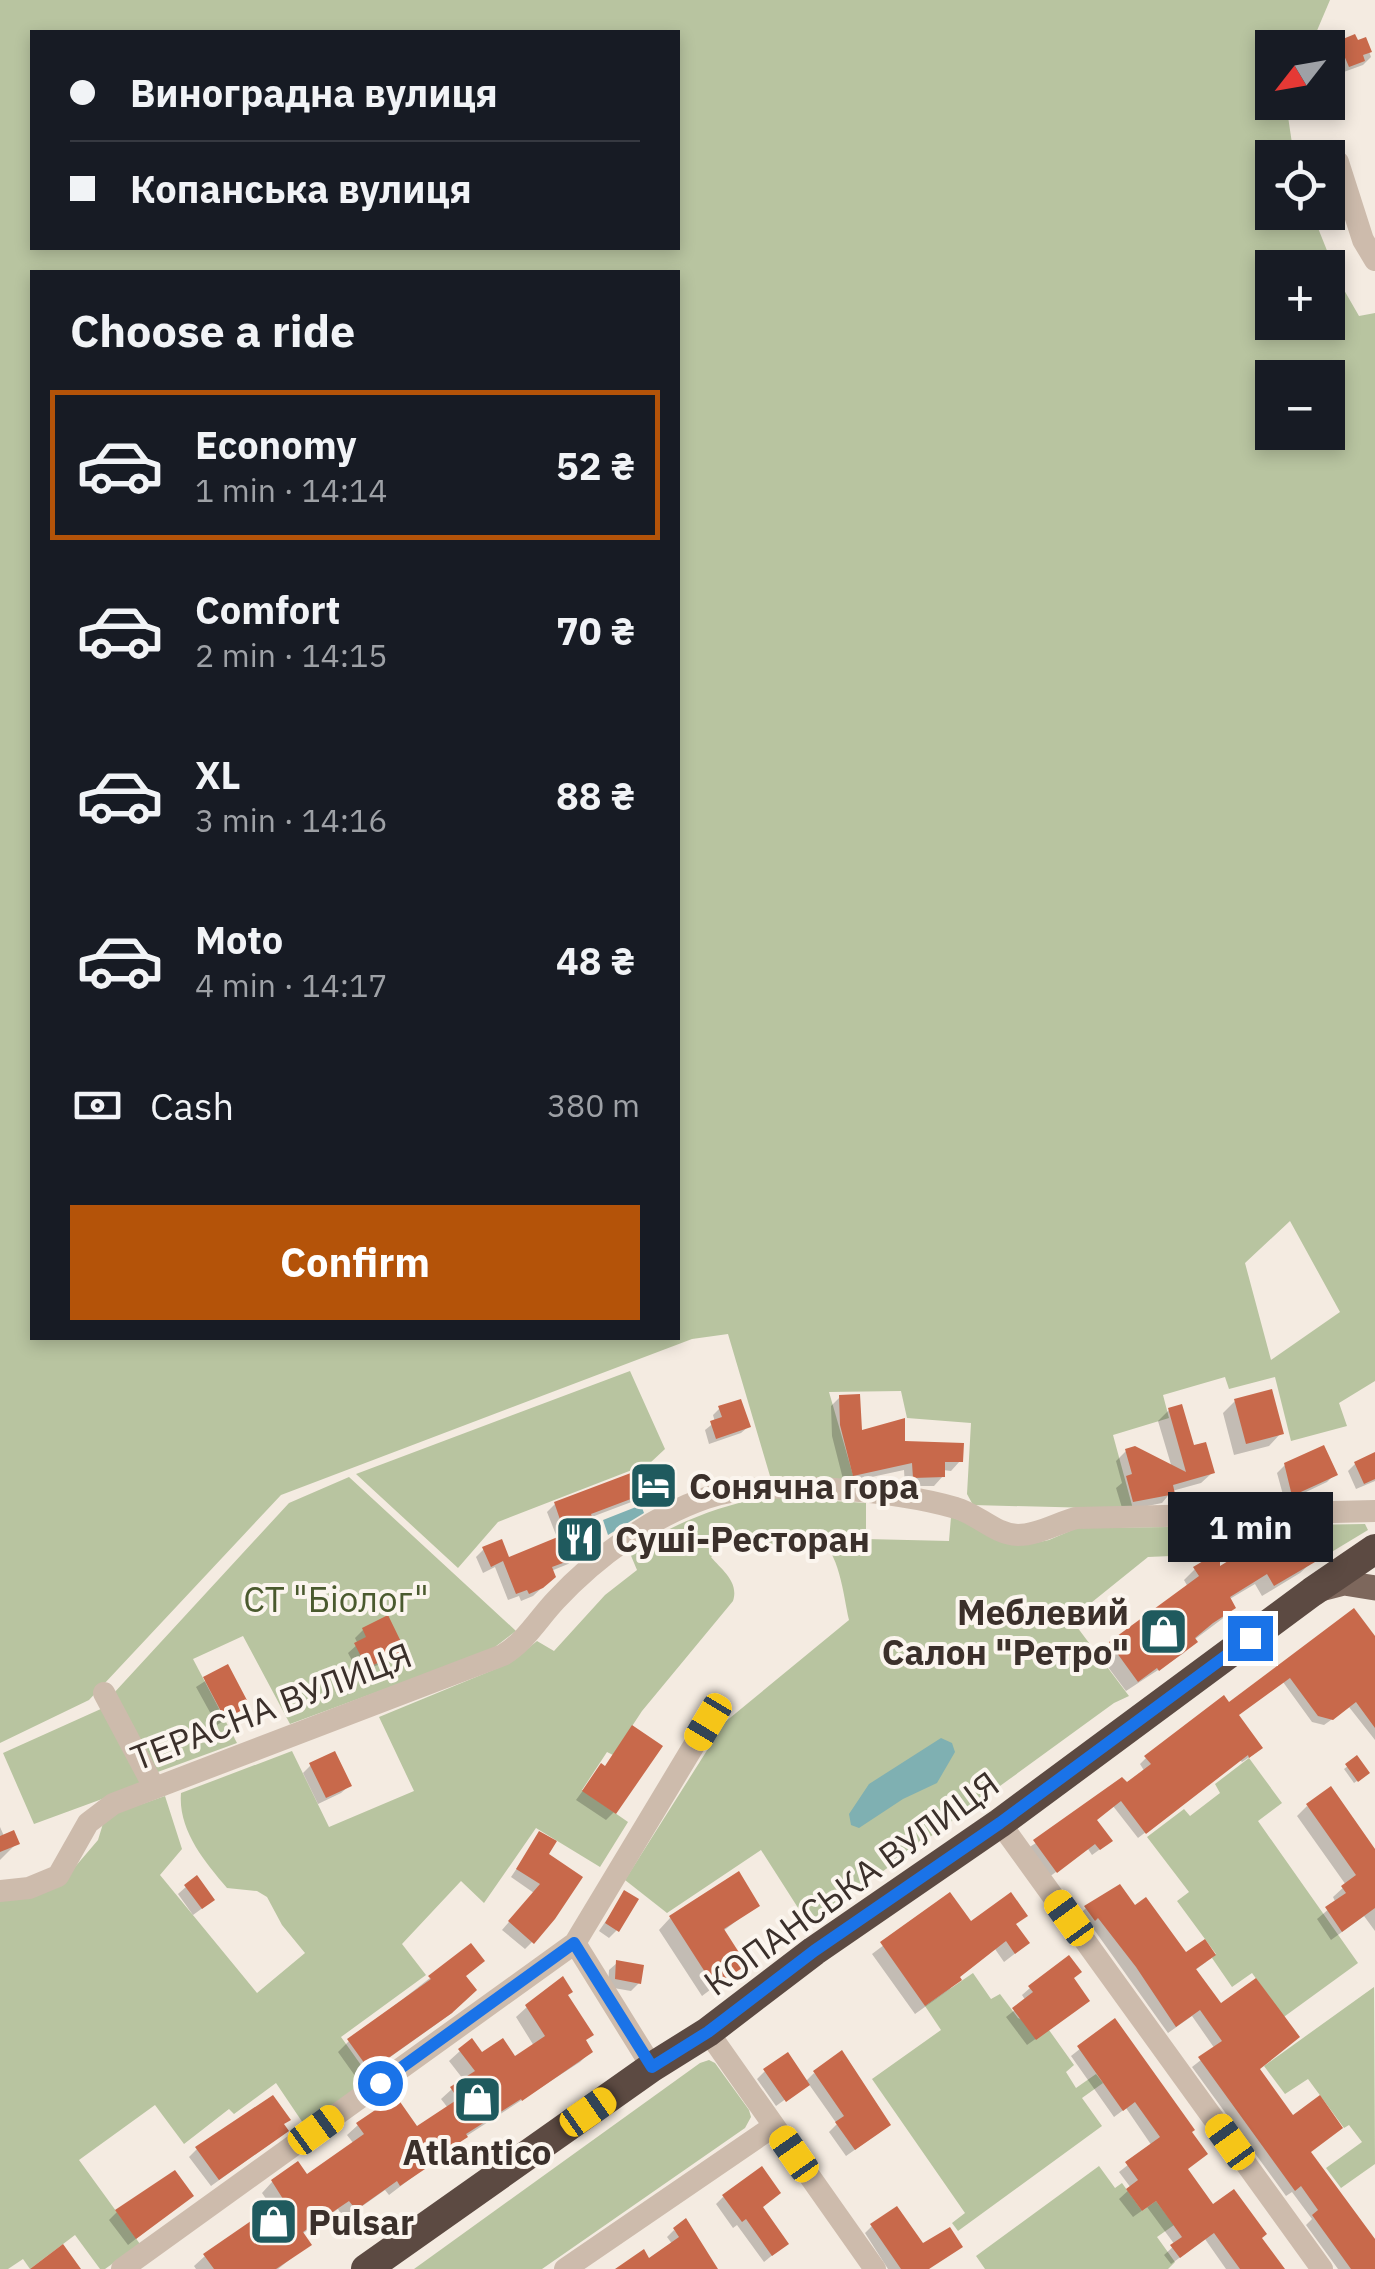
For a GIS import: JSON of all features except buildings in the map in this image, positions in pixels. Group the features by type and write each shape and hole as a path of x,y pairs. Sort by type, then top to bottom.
{"highway":[{"name":"КОПАНСЬКА ВУЛИЦЯ","path":"366,2269 652,2067 708,2032 814,1951 1000,1823 1312,1592 1375,1550"}],"main road":[{"path":"1312,1592 1344,1583 1375,1588"}],"street":[{"path":"1345,184 1363,240 1375,260"},
{"name":"ТЕРАСНА ВУЛИЦЯ","path":"0,1892 29,1888 58,1876 98,1813 154,1787 503,1655 526,1636 571,1585 616,1548 684,1507 725,1492 790,1487 913,1498 962,1510 1003,1533 1018,1535 1046,1530 1076,1518 1375,1511"},
{"path":"104,1693 154,1787"},
{"path":"122,2269 574,1943 708,1722"},
{"path":"1000,1823 1322,2269"},
{"path":"574,1943 652,2067"},
{"path":"708,2032 876,2269"},
{"path":"566,2269 774,2126"}],"green space":[{"path":"0,0 1330,0 1317,30 1255,30 1255,120 1289,120 1291,140 1255,140 1255,230 1319,230 1327,250 1255,250 1255,340 1345,340 1345,292 1359,316 1375,313 1375,1381 1339,1403 1347,1426 1291,1441 1275,1377 1229,1389 1225,1377 1163,1395 1169,1418 1113,1435 1133,1509 973,1505 967,1494 971,1423 907,1418 901,1391 829,1392 855,1482 770,1476 728,1334 692,1339 281,1495 89,1700 0,1743","holes":["1290,1221 1340,1312 1271,1360 1245,1263"]},
{"name":"СТ \"Біолог\"","path":"630,1371 665,1449 650,1463 498,1522 458,1568 356,1474"},
{"name":"СТ \"Біолог\"","path":"349,1477 516,1631 491,1650 290,1724 243,1636 193,1659 237,1743 155,1773 113,1694 289,1503"},
{"path":"768,1497 866,1503 866,1539 949,1541 951,1517 1025,1545 1077,1528 1169,1527 1171,1556 1148,1557 1071,1619 1129,1696 1114,1703 809,1925 761,1850 667,1913 625,1880 725,1722 849,1620 835,1562 816,1536 774,1548 748,1530 738,1532 711,1557 732,1582 733,1601 642,1711 613,1755 607,1752 582,1790 628,1822 600,1867 536,1828 484,1903 461,1881 402,1944 426,1975 341,2037 371,2079 305,2126 276,2083 234,2114 229,2109 184,2144 155,2105 79,2160 140,2244 100,2269 75,2235 30,2269 23,2259 8,2269 0,2269 0,1899 63,1881 98,1840 105,1817 165,1796 182,1849 160,1875 257,1993 305,1953 282,1925 267,1897 257,1891 227,1888 210,1867 188,1832 181,1793 292,1751 329,1827 414,1791 379,1717 510,1663 537,1641 554,1651 605,1595 637,1570 629,1551 695,1517"},
{"path":"1365,1524 1368,1530 1315,1562 1303,1525"},
{"path":"103,1708 143,1784 34,1824 3,1753"},
{"path":"1249,1758 1282,1803 1258,1821 1358,1963 1266,2030 1268,1995 1252,1973 1232,1987 1212,1958 1216,1954 1177,1901 1189,1892 1147,1837 1184,1809 1190,1816 1220,1793 1215,1784"},
{"path":"973,1973 991,1999 1000,1994 1018,2018 1049,2030 1074,2065 1066,2072 1076,2088 1096,2074 1103,2083 1082,2098 1102,2126 958,2231 952,2223 965,2213 872,2079 941,2030 925,2006"},
{"path":"1374,1987 1375,2164 1341,2188 1326,2168 1362,2142 1349,2125 1344,2128 1308,2079 1285,2094 1264,2066"},
{"path":"709,2060 749,2110 751,2117 745,2128 542,2269 414,2269 700,2063"},
{"path":"1099,2166 1115,2188 1122,2183 1142,2211 1156,2201 1174,2225 1157,2237 1175,2262 1168,2269 985,2269 976,2256"}],"water":[{"path":"641,1505 644,1513 608,1535 603,1520"},
{"path":"941,1738 952,1743 955,1752 937,1783 903,1799 859,1828 851,1825 849,1814 869,1784"}],"place":[{"name":"Сонячна гора","path":"654,1486"},
{"name":"Суші-Ресторан","path":"580,1539"},
{"name":"Меблевий Салон \"Ретро\"","path":"1164,1632"},
{"name":"Atlantico","path":"477,2100"},
{"name":"Pulsar","path":"273,2222"}],"route":[{"path":"380,2083 574,1943 652,2067 708,2032 814,1951 1000,1823 1250,1638"}]}
